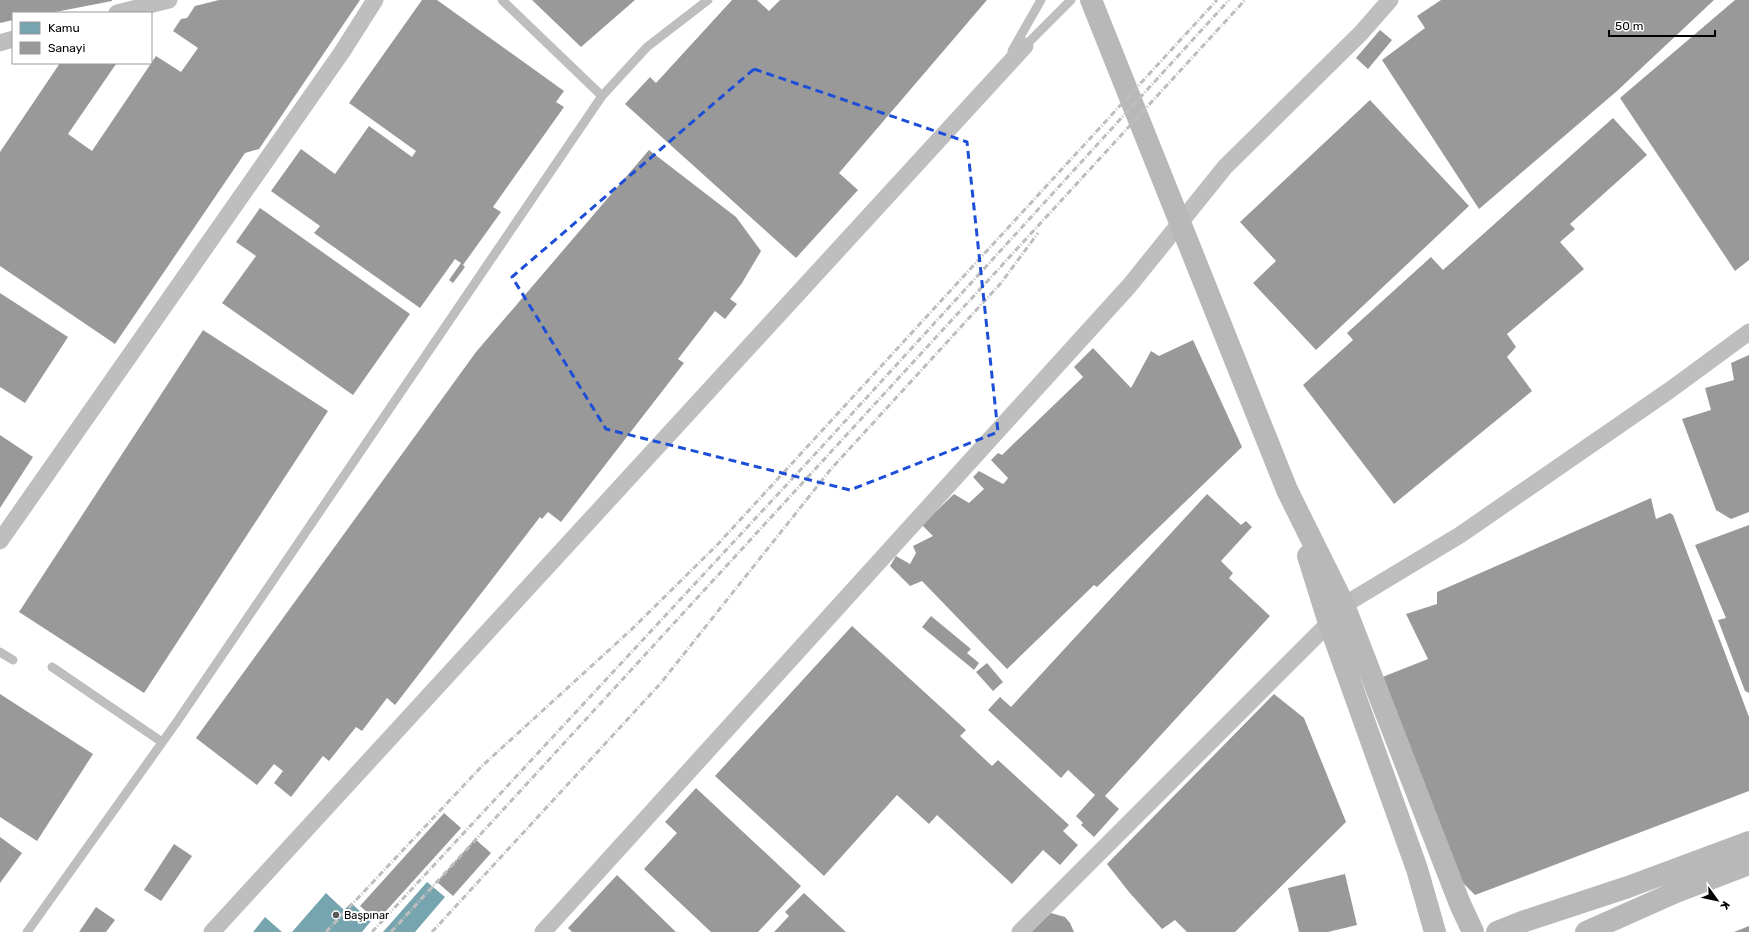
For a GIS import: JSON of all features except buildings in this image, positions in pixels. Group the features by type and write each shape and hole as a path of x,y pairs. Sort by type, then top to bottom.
{"street":[{"path":"121,12 169,0"},
{"path":"0,541 342,52 375,0"},
{"path":"1091,0 1288,490 1344,605 1457,897 1473,932"},
{"path":"543,932 1114,302 1225,167 1361,32 1390,0"},
{"path":"0,43 12,39"},
{"path":"212,932 1026,46"},
{"path":"1020,932 1329,623 1344,605 1460,535 1670,390 1749,332"},
{"path":"1288,490 1329,623 1417,869 1435,932"},
{"path":"1498,932 1522,922 1749,842"},
{"path":"1586,932 1676,892 1749,864"},
{"path":"1670,871 1676,892"}],"lane":[{"path":"502,0 602,96"},
{"path":"27,932 162,742 602,96 647,47 708,0"},
{"path":"992,82 1021,37 1041,0"},
{"path":"1026,46 1071,0"},
{"path":"0,652 13,660"},
{"path":"52,667 162,742"}],"highlighted area":[{"path":"754,69 967,142 998,432 850,490 606,429 512,277"}],"railway":[{"path":"326,932 482,766 632,629 718,544 1217,0"},
{"path":"372,932 817,452 1229,0"},
{"path":"391,932 1245,0"},
{"path":"432,932 660,684 831,469 1001,283 1038,233"}],"place":[{"name":"Başpınar","path":"336,915"}]}
